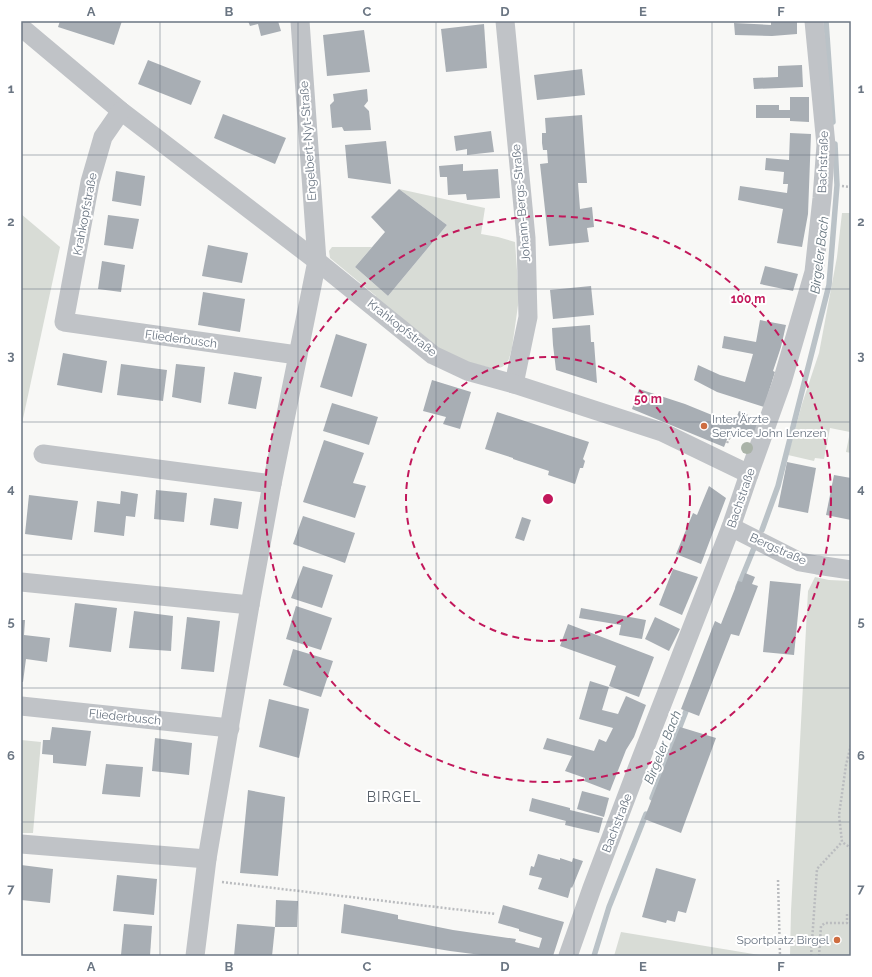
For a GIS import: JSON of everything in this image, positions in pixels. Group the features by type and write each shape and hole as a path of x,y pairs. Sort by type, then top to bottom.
{"street":[{"name":"Engelbert-Nyt-Straße","path":"300,21 316,261"},
{"name":"Johann-Bergs-Straße","path":"505,21 526,238 528,317 514,384"},
{"name":"Bachstraße","path":"568,956 635,774 744,534 749,474 782,382 814,272 826,145 814,21"},
{"name":"Krahkopfstraße","path":"21,27 121,111 316,261 433,355 467,371 514,384 662,432 749,474"},
{"name":"Krahkopfstraße","path":"64,322 92,174 103,137 121,111"},
{"path":"195,956 207,859 250,605 316,261"},
{"name":"Fliederbusch","path":"64,322 297,355"},
{"path":"43,454 272,484"},
{"name":"Bergstraße","path":"744,534 800,562 817,566 851,570"},
{"path":"21,582 250,605"},
{"name":"Fliederbusch","path":"21,706 230,728"},
{"path":"21,844 207,859"}],"path":[{"path":"844,187 851,187"},
{"path":"726,445 732,430 742,434"},
{"path":"811,956 817,869 842,842 839,815 846,766 851,745"},
{"path":"842,842 851,848"},
{"path":"204,880 496,914"},
{"path":"778,880 780,956"},
{"path":"819,956 821,926 825,923 847,923 847,914"}],"shaded area":[{"path":"399,189 485,208 481,234 515,242 519,298 512,348 509,359 502,367 495,369 455,359 372,302 376,296 330,258 329,251 332,247 372,247 355,267 388,296 447,225"},
{"path":"842,213 851,213 851,453 846,452 850,432 830,428 824,459 815,458 814,461 788,455 802,404 819,353 837,257"},
{"path":"21,214 60,247 21,428"},
{"path":"815,577 829,580 851,581 851,956 790,956 791,911 808,591"},
{"path":"21,740 41,742 33,833 21,833"},
{"path":"621,932 766,956 614,956"}],"building":[{"path":"60,21 122,21 114,45 58,27"},
{"path":"248,21 278,21 281,31 261,36 258,24 250,26"},
{"path":"771,21 797,21 797,34 772,36 735,35 734,23 771,25"},
{"path":"484,24 487,68 446,72 441,29"},
{"path":"364,30 370,72 327,76 323,35"},
{"path":"148,60 201,81 191,105 138,84"},
{"path":"802,65 803,87 754,89 753,78 778,77 778,66"},
{"path":"582,69 585,95 537,100 534,75"},
{"path":"367,89 368,101 364,106 369,111 371,130 344,131 342,127 332,128 330,105 334,101 333,94"},
{"path":"790,97 809,97 809,122 790,121 790,118 756,118 756,105 779,105 779,110 790,110"},
{"path":"223,114 286,138 275,164 214,138"},
{"path":"582,115 587,183 578,183 580,209 592,207 594,227 587,228 589,242 549,246 540,164 548,163 547,150 543,150 542,143 542,133 546,133 545,118"},
{"path":"491,131 494,152 467,155 467,149 456,151 454,136"},
{"path":"790,133 811,134 808,214 802,247 777,243 783,209 738,200 740,186 787,193 788,184 783,184 784,172 765,170 766,158 789,160"},
{"path":"386,141 391,184 348,178 345,145"},
{"path":"463,164 463,171 498,169 500,198 467,200 466,194 448,195 447,177 440,177 439,166"},
{"path":"116,171 145,176 141,206 112,201"},
{"path":"399,189 447,225 388,296 355,267 385,232 371,217"},
{"path":"108,215 139,219 133,249 104,245"},
{"path":"208,245 248,253 242,283 202,276"},
{"path":"102,261 125,265 121,292 98,289"},
{"path":"765,266 798,274 793,291 760,284"},
{"path":"591,286 594,315 553,319 550,290"},
{"path":"203,292 245,299 240,332 198,325"},
{"path":"760,320 786,325 773,371 775,372 764,407 717,392 694,380 698,365 720,375 745,382 753,354 722,348 724,336 756,342"},
{"path":"590,325 591,342 594,342 597,383 556,370 552,328"},
{"path":"336,334 367,344 352,397 320,387"},
{"path":"63,353 107,361 102,393 57,385"},
{"path":"121,364 167,370 163,401 117,395"},
{"path":"176,364 205,367 201,403 172,397"},
{"path":"234,372 262,377 256,409 228,404"},
{"path":"432,380 471,392 460,429 443,424 446,417 423,411"},
{"path":"639,389 685,404 734,424 739,411 760,420 753,436 732,427 724,447 632,409"},
{"path":"332,403 378,417 369,445 323,431"},
{"path":"497,412 589,442 583,459 585,461 583,468 580,468 575,484 548,475 549,471 485,449"},
{"path":"324,440 364,453 353,483 366,486 355,518 303,502"},
{"path":"787,462 816,468 808,513 778,507"},
{"path":"834,475 851,478 851,520 826,515"},
{"path":"709,486 726,498 701,564 676,554 693,513 697,515"},
{"path":"156,490 187,493 184,522 154,519"},
{"path":"121,491 138,494 135,517 126,516 124,536 94,532 97,501 120,504"},
{"path":"29,495 78,501 72,540 25,534"},
{"path":"214,498 242,502 238,529 210,525"},
{"path":"303,516 355,533 345,563 293,544"},
{"path":"522,517 531,520 524,541 515,538"},
{"path":"303,566 333,575 322,608 291,598"},
{"path":"673,569 698,577 682,615 659,605"},
{"path":"745,573 755,577 752,584 758,586 739,636 731,634 699,716 681,709 715,621 721,624 738,581 742,582"},
{"path":"770,581 801,584 794,655 763,652"},
{"path":"75,603 117,608 111,652 69,647"},
{"path":"296,606 332,618 321,650 286,639"},
{"path":"581,608 646,620 642,639 619,635 621,625 579,618"},
{"path":"134,611 173,616 171,651 129,648"},
{"path":"187,617 220,621 214,672 181,669"},
{"path":"655,617 680,629 669,651 645,639"},
{"path":"21,620 25,620 24,635 50,638 47,662 26,659 23,682 21,682"},
{"path":"568,624 654,657 639,697 609,686 616,666 560,646"},
{"path":"293,649 333,661 321,697 283,685"},
{"path":"590,681 609,687 602,710 618,714 626,696 646,705 634,737 626,750 610,791 584,781 585,778 565,771 572,756 543,749 547,738 594,751 599,739 606,742 613,728 579,719"},
{"path":"269,699 309,709 299,758 259,747"},
{"path":"52,727 91,731 86,766 53,763 53,755 42,754 43,740 50,740"},
{"path":"680,727 716,738 681,833 644,819"},
{"path":"155,738 192,743 189,775 152,771"},
{"path":"106,764 143,767 140,797 102,794"},
{"path":"248,790 285,797 278,876 240,873"},
{"path":"582,791 609,798 604,817 577,809"},
{"path":"532,798 570,808 570,810 603,818 599,833 565,825 566,821 529,811"},
{"path":"538,854 572,862 573,858 583,861 572,888 571,887 568,898 538,889 542,878 529,875 531,866 534,867"},
{"path":"21,865 53,869 50,903 21,900"},
{"path":"656,868 696,879 686,913 678,911 675,922 667,920 666,923 642,917"},
{"path":"117,875 157,879 154,915 113,911"},
{"path":"276,900 298,901 297,927 275,927"},
{"path":"344,904 398,915 398,919 453,930 516,939 515,942 539,948 542,938 498,923 503,905 564,922 553,956 489,956 341,933"},
{"path":"124,924 152,926 150,956 121,955"},
{"path":"237,924 275,927 272,956 234,956"}],"waterway":[{"name":"Birgeler Bach","path":"826,21 833,122"},
{"name":"Birgeler Bach","path":"762,530 778,486 829,285 837,185 835,144"},
{"name":"Birgeler Bach","path":"738,587 754,548"},
{"name":"Birgeler Bach","path":"652,798 688,706"},
{"name":"Birgeler Bach","path":"594,956 609,907 646,814"}],"place":[{"name":"Inter Ärzte Service John Lenzen","path":"704,426"},
{"name":"Sportplatz Birgel","path":"837,940"}],"district":[{"name":"BIRGEL","path":"394,797"}]}
